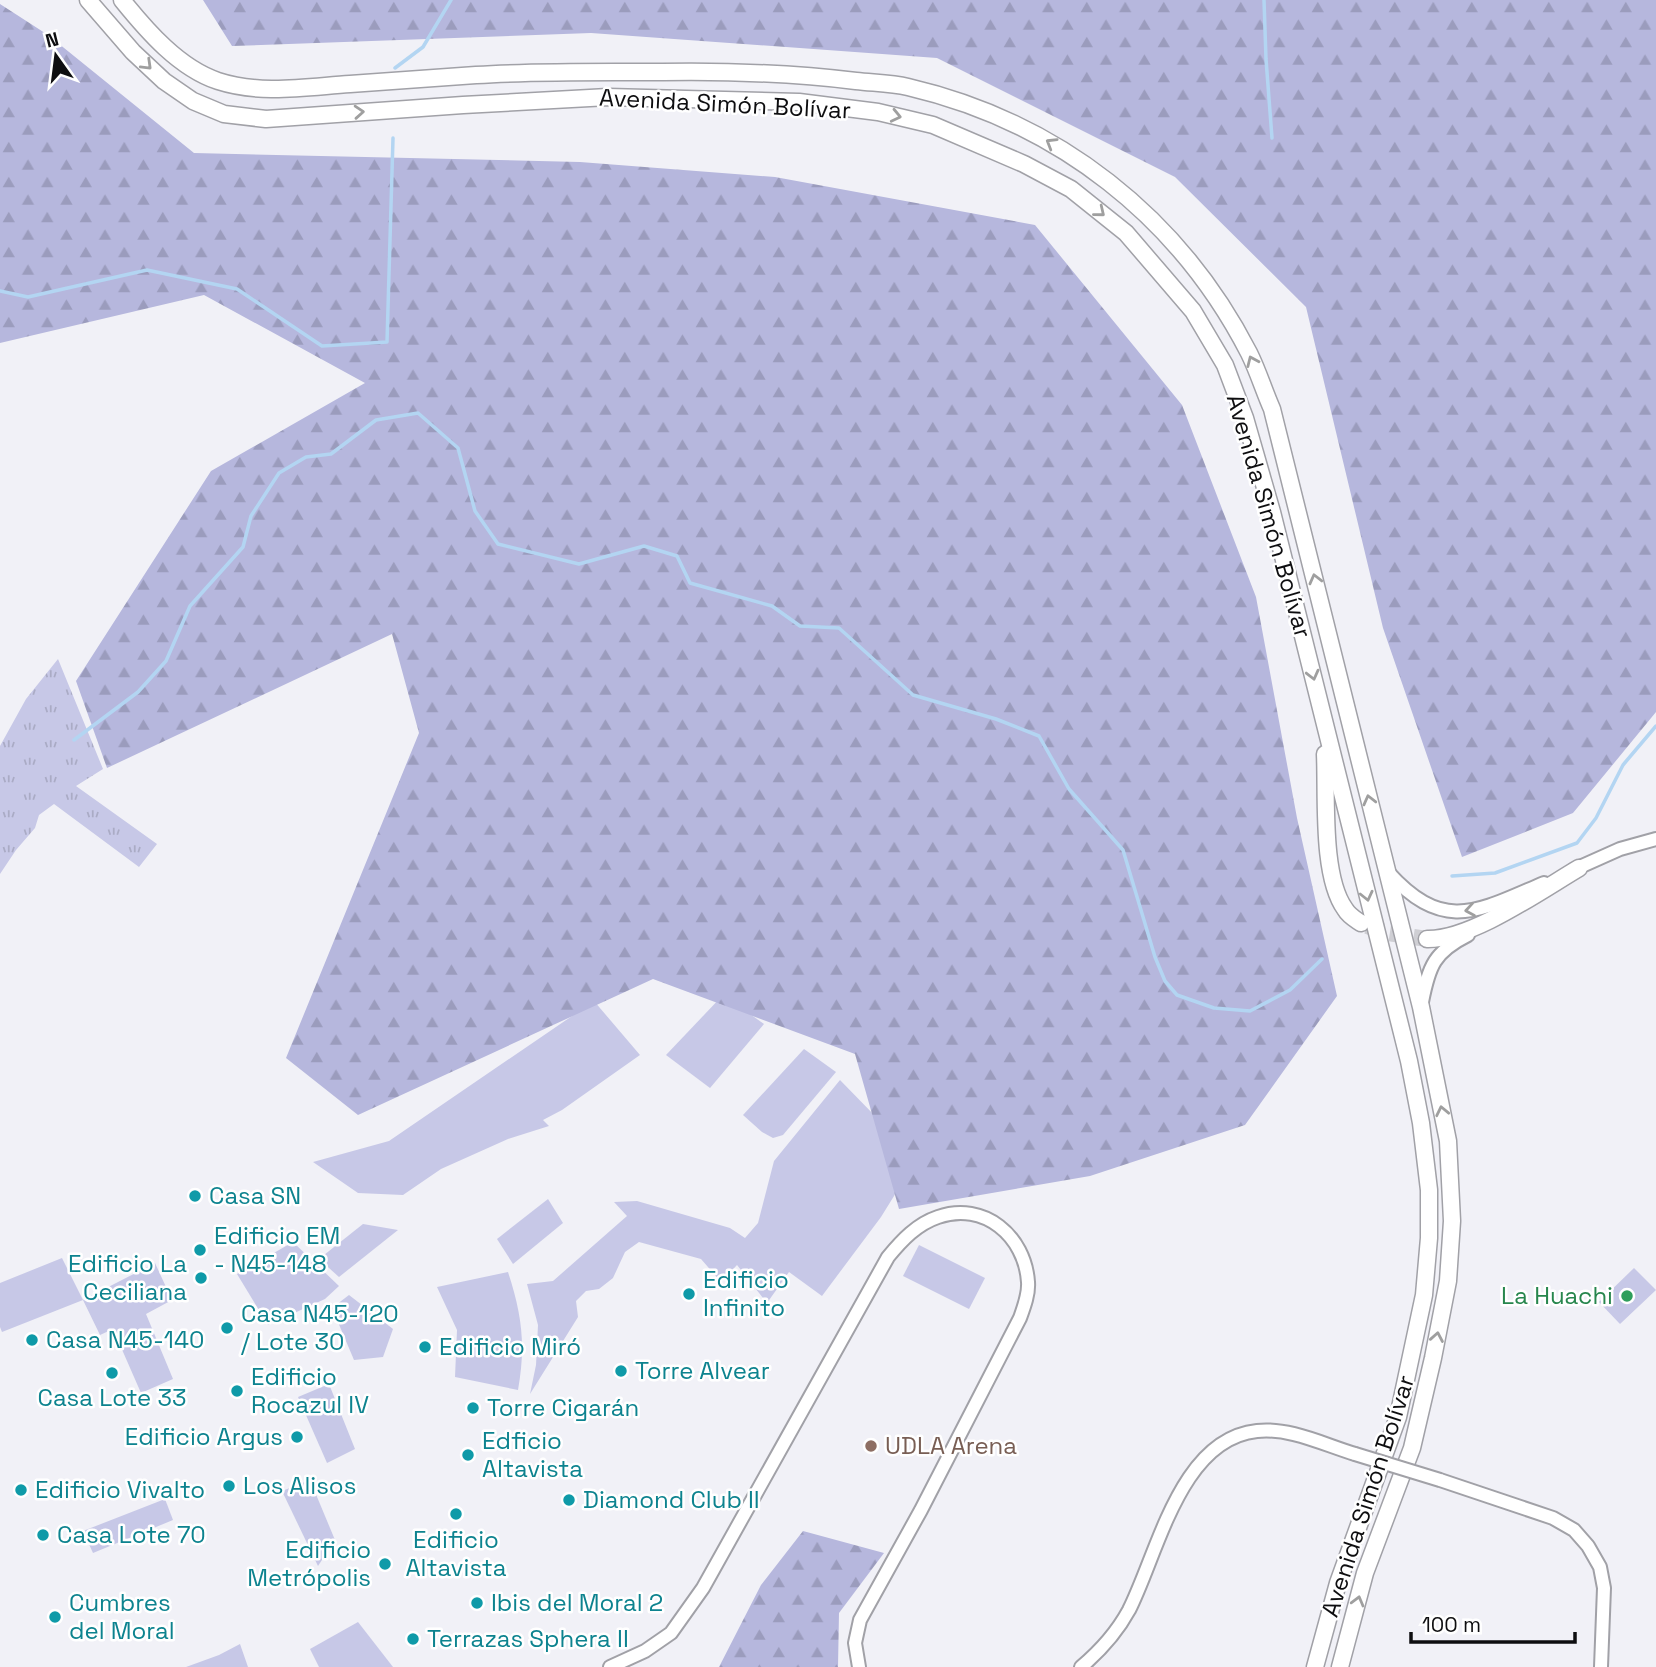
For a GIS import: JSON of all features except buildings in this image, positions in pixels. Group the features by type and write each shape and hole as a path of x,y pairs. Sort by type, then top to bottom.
{"highway":[{"name":"Avenida Simón Bolívar","path":"88,0 133,52 164,81 193,101 224,114 267,119 608,97 799,102 878,112 933,125 1024,164 1070,189 1126,233 1193,311 1225,365 1245,418 1272,512 1409,1061 1429,1190 1424,1295 1398,1417 1338,1583 1315,1667"},
{"name":"Avenida Simón Bolívar","path":"122,0 161,44 194,69 216,81 271,90 517,73 740,71 797,74 907,87 973,107 1030,130 1092,168 1145,213 1187,258 1228,317 1250,355 1272,409 1421,1007 1448,1142 1452,1221 1448,1281 1433,1358 1412,1448 1365,1573 1340,1667"},
{"path":"1324,720 1331,874 1344,909 1361,923"},
{"path":"1427,939 1449,937 1476,927 1579,868"}],"street":[{"path":"1386,869 1403,888 1423,902 1460,912 1481,909 1620,849 1656,839"},
{"path":"1421,1007 1427,971 1443,950 1579,868"},
{"path":"610,1667 645,1651 671,1633 703,1588 888,1257 910,1233 925,1223 939,1216 973,1214 993,1220 1013,1239 1025,1264 1027,1297 1020,1318 996,1366 860,1620 855,1643 859,1667"},
{"path":"1081,1667 1117,1631 1130,1608 1163,1527 1202,1459 1228,1439 1267,1430 1296,1435 1440,1480 1553,1518 1574,1530 1601,1567 1604,1588 1601,1667"}],"green space":[{"path":"203,0 1656,0 1656,712 1573,813 1462,857 1383,628 1306,307 1175,177 937,58 591,33 232,46"},
{"path":"0,4 48,35 194,153 580,162 775,177 1035,225 1182,405 1256,597 1297,818 1337,996 1245,1125 1090,1176 899,1209 855,1054 653,979 358,1115 286,1058 419,733 392,634 107,768 76,681 211,471 365,383 204,295 0,343"},
{"path":"58,659 103,769 76,786 157,844 139,867 54,804 39,815 35,828 0,874 0,746 26,699"},
{"path":"723,995 764,1024 710,1088 666,1055"},
{"path":"594,1001 640,1055 562,1110 543,1120 549,1126 508,1139 441,1169 403,1195 358,1193 313,1162 389,1141"},
{"path":"804,1049 836,1072 783,1135 773,1138 743,1115"},
{"path":"840,1080 917,1159 881,1217 822,1296 789,1272 767,1303 737,1265 721,1282 701,1259 639,1242 625,1252 613,1278 599,1289 586,1291 576,1301 578,1317 530,1394 536,1365 538,1325 527,1284 553,1281 627,1216 614,1202 637,1201 730,1228 745,1238 758,1223 774,1161"},
{"path":"548,1199 563,1223 513,1264 497,1239"},
{"path":"363,1224 398,1230 339,1277 319,1259"},
{"path":"293,1242 339,1286 325,1299 268,1325 237,1274"},
{"path":"919,1245 985,1278 969,1309 903,1276"},
{"path":"62,1258 83,1300 2,1332 0,1283"},
{"path":"155,1263 172,1300 146,1314 173,1379 141,1393 113,1329 100,1335 83,1300"},
{"name":"La Huachi","path":"1634,1268 1656,1290 1620,1324 1599,1302"},
{"path":"508,1272 517,1302 521,1330 522,1359 518,1390 455,1377 457,1330 437,1287"},
{"path":"349,1295 393,1329 383,1357 354,1360 332,1308"},
{"path":"329,1384 355,1449 327,1463 298,1397"},
{"path":"310,1480 335,1540 318,1566 282,1491"},
{"path":"165,1499 173,1520 93,1553 83,1531"},
{"path":"803,1531 884,1553 839,1613 838,1667 719,1667 761,1585"},
{"path":"358,1622 393,1667 319,1667 310,1649"},
{"path":"240,1644 248,1667 186,1667 219,1655"}],"waterway":[{"path":"395,68 423,47 451,0"},
{"path":"1264,0 1272,138"},
{"path":"0,291 28,297 147,270 237,289 322,346 387,342 393,138"},
{"path":"74,740 138,692 166,661 190,606 243,547 251,516 279,473 306,457 331,454 376,420 418,413 458,448 475,511 498,544 579,564 644,546 677,556 690,583 772,606 800,626 839,628 913,695 996,719 1039,736 1069,789 1123,850 1155,957 1165,981 1177,995 1214,1008 1250,1011 1290,990 1322,959"},
{"path":"1452,876 1495,873 1577,843 1596,818 1623,765 1656,726"}],"tunnel":[{"path":"1367,926 1387,933 1427,939"}],"place":[{"name":"Casa SN","path":"195,1196"},
{"name":"Edificio EM - N45-148","path":"200,1250"},
{"name":"Edificio La Ceciliana","path":"201,1278"},
{"name":"Edificio Infinito","path":"689,1294"},
{"name":"La Huachi","path":"1627,1296"},
{"name":"Casa N45-120 / Lote 30","path":"227,1328"},
{"name":"Casa N45-140","path":"32,1340"},
{"name":"Edificio Miró","path":"425,1347"},
{"name":"Torre Alvear","path":"621,1371"},
{"name":"Casa Lote 33","path":"112,1373"},
{"name":"Edificio Rocazul IV","path":"237,1391"},
{"name":"Torre Cigarán","path":"473,1408"},
{"name":"Edificio Argus","path":"297,1437"},
{"name":"UDLA Arena","path":"871,1446"},
{"name":"Edficio Altavista","path":"468,1455"},
{"name":"Los Alisos","path":"229,1486"},
{"name":"Edificio Vivalto","path":"21,1490"},
{"name":"Diamond Club II","path":"569,1500"},
{"name":"Edificio Altavista","path":"456,1514"},
{"name":"Casa Lote 70","path":"43,1535"},
{"name":"Edificio Metrópolis","path":"385,1564"},
{"name":"Ibis del Moral 2","path":"477,1603"},
{"name":"Cumbres del Moral","path":"55,1617"},
{"name":"Terrazas Sphera II","path":"413,1639"}]}
